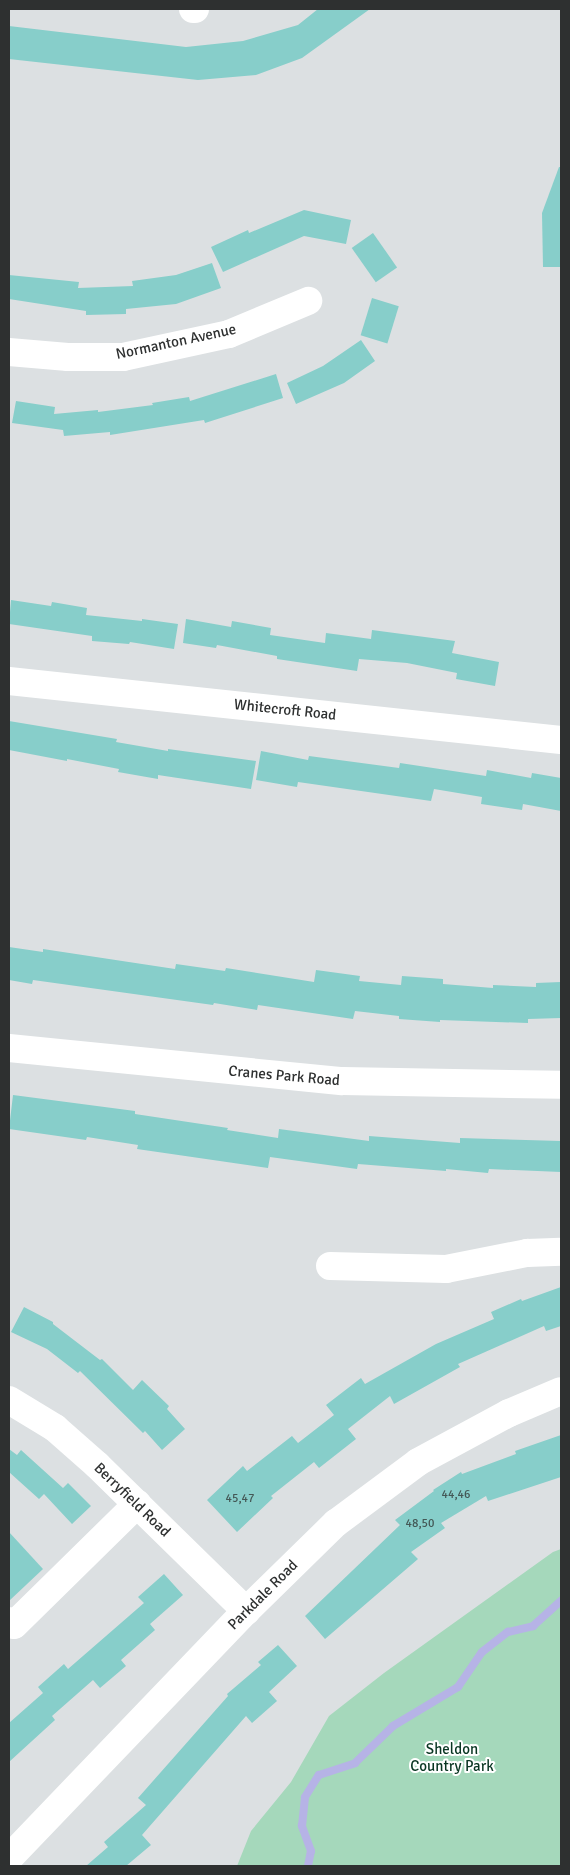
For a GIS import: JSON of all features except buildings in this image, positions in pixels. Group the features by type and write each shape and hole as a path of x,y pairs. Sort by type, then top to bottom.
{"street":[{"name":"Normanton Avenue","path":"9,352 68,357 123,356 229,334 308,301"},
{"name":"Whitecroft Road","path":"9,681 561,740"},
{"name":"Cranes Park Road","path":"9,1048 342,1081 561,1085"},
{"path":"330,1266 446,1269 526,1253 561,1252"},
{"name":"Parkdale Road","path":"9,1858 246,1611 336,1522 418,1462 509,1413 561,1391"},
{"name":"Berryfield Road","path":"9,1400 55,1428 97,1465 246,1611"},
{"path":"10,1626 137,1504"}],"green space":[{"name":"Sheldon Country Park","path":"561,1549 561,1866 237,1866 251,1831 291,1782 329,1716 384,1673 553,1552"}],"waterway":[{"path":"308,1866 311,1851 302,1826 305,1797 319,1775 355,1763 393,1726 458,1687 482,1652 508,1632 533,1626 561,1601"}]}
